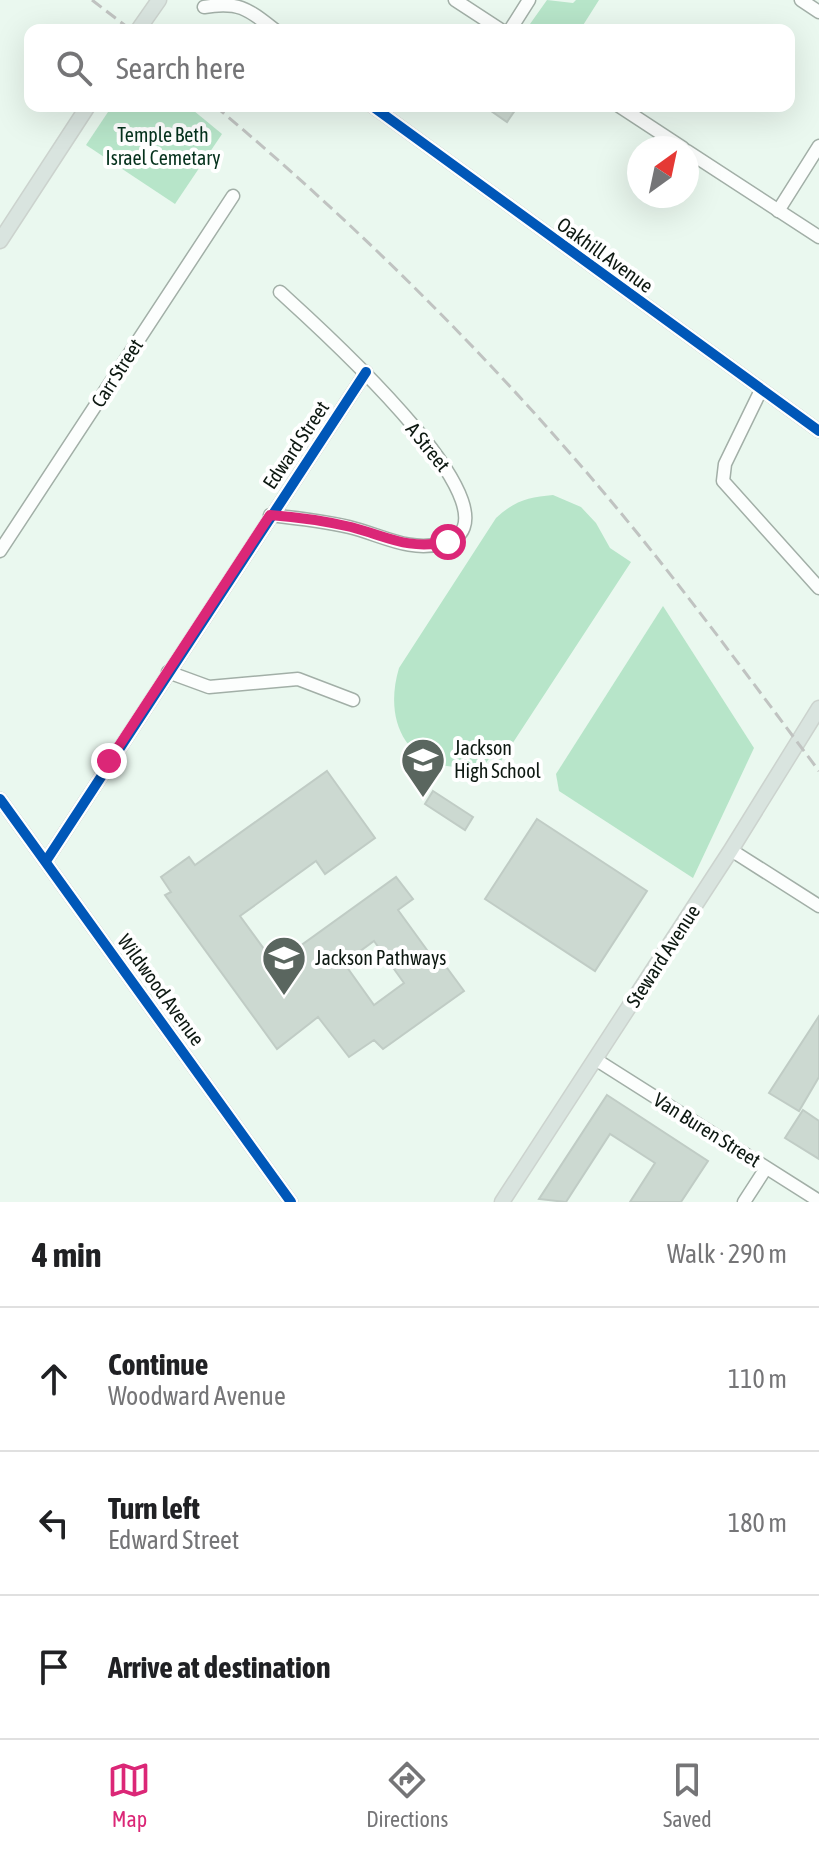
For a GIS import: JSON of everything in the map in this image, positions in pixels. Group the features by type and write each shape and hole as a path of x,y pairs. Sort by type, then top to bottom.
{"main road":[{"path":"142,24 159,0"},
{"path":"0,241 84,112"},
{"name":"Steward Avenue","path":"502,1202 731,850 819,708"}],"street":[{"path":"455,0 492,24"},
{"path":"514,24 529,0"},
{"path":"801,0 819,12"},
{"path":"204,7 229,2 250,11 267,24"},
{"name":"Oakhill Avenue","path":"380,112 819,431"},
{"path":"628,112 665,136"},
{"path":"778,211 819,146"},
{"path":"699,158 819,237"},
{"name":"Carr Street","path":"0,551 233,196"},
{"name":"A Street","path":"270,515 352,528 403,545 425,547 448,542 460,533 464,511 450,472 366,372 280,292"},
{"name":"Edward Street","path":"46,861 366,372"},
{"path":"761,390 725,464 723,481 819,588"},
{"path":"168,672 209,687 298,679 353,700"},
{"name":"Wildwood Avenue","path":"0,799 291,1202"},
{"path":"731,850 819,906"},
{"name":"Van Buren Street","path":"595,1059 819,1201"},
{"path":"744,1202 766,1168"}],"green space":[{"path":"547,0 573,3 576,0 599,0 584,24 530,24"},
{"name":"Temple Beth Israel Cemetary","path":"108,112 195,112 222,134 175,204 86,145"},
{"path":"553,495 581,507 596,523 610,548 631,562 501,761 492,755 485,764 461,767 441,765 423,758 400,731 394,691 399,668 496,518 522,501"},
{"path":"663,606 754,748 693,878 559,791 556,774"}],"building":[{"path":"493,112 514,112 507,122"},
{"path":"327,771 375,838 325,874 316,861 240,916 275,964 396,877 413,899 398,910 435,961 439,957 464,991 383,1049 374,1040 349,1057 318,1017 277,1049 165,895 171,892 161,877 189,857 195,865","holes":["374,941 404,983 374,1005 344,963"]},
{"path":"433,791 473,817 465,830 425,804"},
{"path":"537,819 647,891 595,971 485,899"},
{"path":"819,1016 819,1077 799,1111 769,1093"},
{"path":"607,1095 708,1161 681,1202 630,1202 655,1163 610,1134 566,1202 539,1199"},
{"path":"803,1110 819,1121 819,1159 785,1138"}],"railway":[{"path":"92,0 123,24"},
{"path":"222,112 369,243 514,391 660,562 819,771"}],"cycle path":[{"path":"380,112 819,431"},
{"path":"46,861 366,372"},
{"path":"0,799 291,1202"}],"place":[{"name":"Jackson High School","path":"423,799"},
{"name":"Jackson Pathways","path":"284,997"}],"route":[{"path":"109,761 270,515 352,528 403,545 425,547 448,542"}]}
